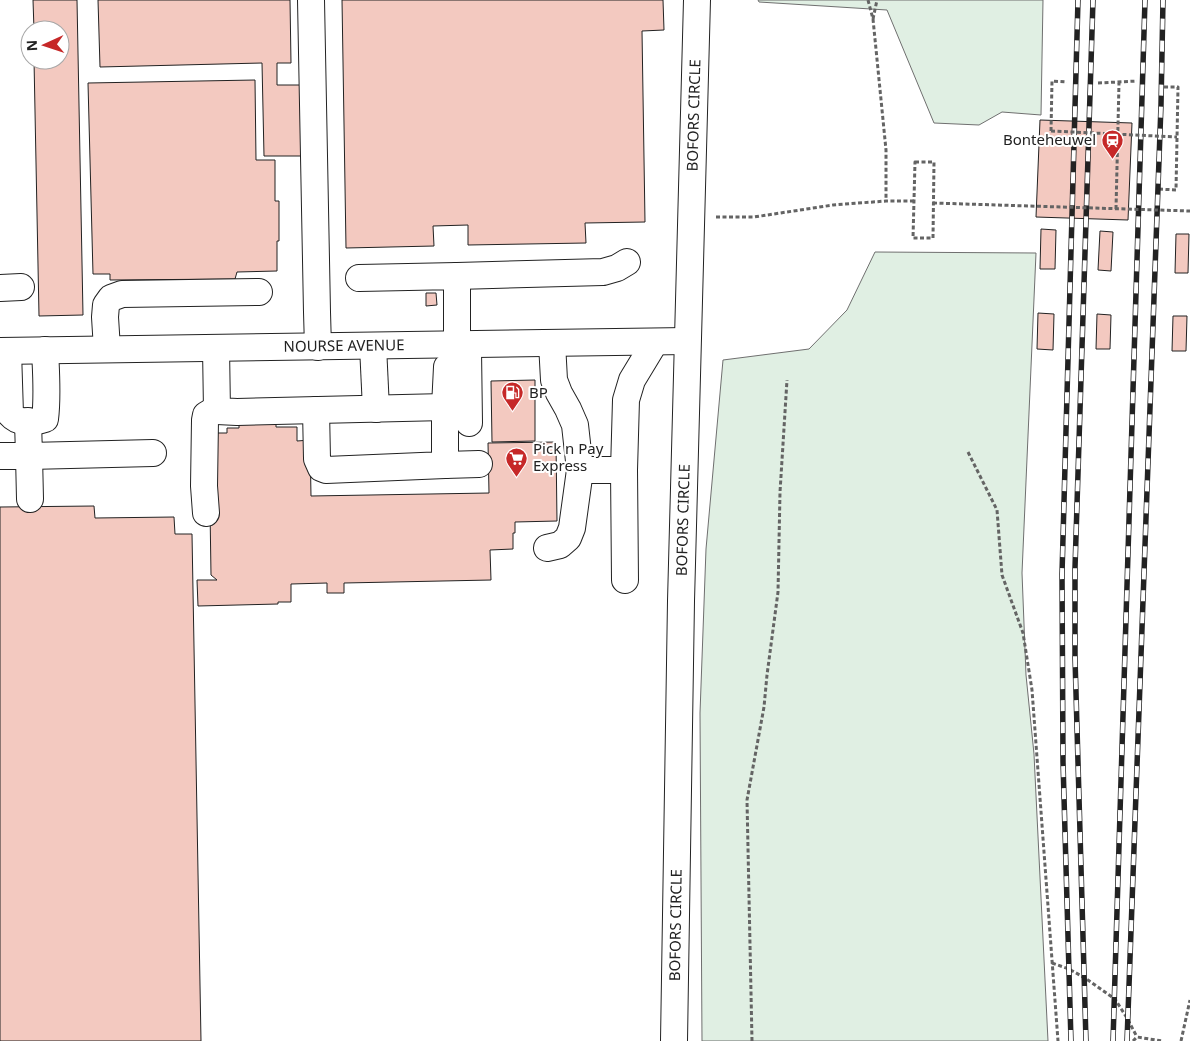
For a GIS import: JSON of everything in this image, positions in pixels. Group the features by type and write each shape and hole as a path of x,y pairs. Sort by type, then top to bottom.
{"street":[{"path":"311,0 318,346"},
{"name":"BOFORS CIRCLE","path":"674,1041 681,621 697,0"},
{"path":"359,278 603,272 617,268 627,262"},
{"path":"456,276 457,353 469,423"},
{"path":"107,349 105,316 106,305 111,298 122,294 260,292"},
{"name":"NOURSE AVENUE","path":"4,351 373,346 457,353 552,343 688,341"},
{"path":"625,580 624,470 626,400 632,380 656,342"},
{"path":"547,548 560,545 568,538 572,528 580,470 575,425 554,380 552,343"},
{"path":"373,346 376,409"},
{"path":"216,348 217,411"},
{"path":"4,351 10,414 14,419 21,421 38,422 44,420 47,394 45,350"},
{"path":"446,465 445,407 457,353"},
{"path":"206,513 204,486 205,420 206,415 211,412 445,407"},
{"path":"316,410 317,458 321,468 326,470 479,464"},
{"path":"28,421 30,499"},
{"path":"0,456 152,453"},
{"path":"580,470 624,470"}],"path":[{"path":"868,0 873,19 886,150 886,201"},
{"path":"873,19 877,0"},
{"path":"1066,82 1052,81 1050,131 1177,137"},
{"path":"1098,83 1137,81"},
{"path":"1116,209 1119,83"},
{"path":"1159,189 1176,190 1178,87 1162,87"},
{"path":"915,162 934,162 932,238 913,238 914,201 915,162"},
{"path":"711,217 754,217 833,205 914,201"},
{"path":"933,203 1190,211"},
{"path":"752,1041 748,800 764,707 778,592 780,492 787,380"},
{"path":"968,452 997,510 1002,576 1023,633 1032,690 1058,1041"},
{"path":"1052,963 1069,969 1085,978 1115,999 1137,1036"},
{"path":"1180,1041 1190,1000"},
{"path":"1133,1041 1137,1036"},
{"path":"1137,1036 1162,1041"}],"green space":[{"path":"758,0 1043,0 1041,115 1002,112 979,125 934,123 887,10 759,2"},
{"path":"875,252 1036,253 1022,573 1026,675 1034,754 1048,1041 702,1041 700,713 706,549 723,360 809,349 847,310"}],"building":[{"path":"33,0 77,0 83,315 39,316 34,70 70,70 70,20 34,20"},
{"path":"98,0 290,0 291,63 277,63 277,85 301,85 302,156 264,156 262,63 100,67"},
{"path":"342,0 663,0 664,30 642,31 645,222 585,223 586,243 468,245 468,225 433,226 434,246 346,248"},
{"path":"255,80 256,160 275,160 275,201 279,201 277,271 237,272 235,279 110,280 110,274 93,274 88,83"},
{"path":"1040,120 1132,123 1128,220 1036,217"},
{"path":"1041,229 1056,230 1055,269 1040,269"},
{"path":"1100,231 1113,232 1111,271 1098,270"},
{"path":"1176,234 1189,234 1188,273 1175,273"},
{"path":"426,293 436,293 437,305 426,306"},
{"path":"1038,313 1054,314 1053,350 1037,349"},
{"path":"1097,314 1111,315 1110,349 1096,349"},
{"path":"1173,316 1187,316 1186,351 1172,351"},
{"path":"535,380 535,441 492,442 491,381"},
{"path":"239,419 276,423 276,427 297,427 297,441 310,440 311,496 489,493 488,443 556,442 557,521 515,522 513,549 490,550 491,580 344,583 344,593 327,593 327,583 291,584 291,602 198,606 197,580 217,580 211,575 208,433 227,433 227,428 239,428"},
{"path":"94,506 95,518 174,517 175,534 192,534 201,1041 0,1041 0,507"}],"railway":[{"path":"1071,1041 1063,762 1062,574 1078,0"},
{"path":"1086,1041 1075,658 1075,568 1093,0"},
{"path":"1113,1041 1145,0"},
{"path":"1127,1041 1161,105 1163,0"}],"place":[{"name":"Bonteheuwel","path":"1112,159"},
{"name":"BP","path":"513,412"},
{"name":"Pick n Pay Express","path":"517,477"}]}
